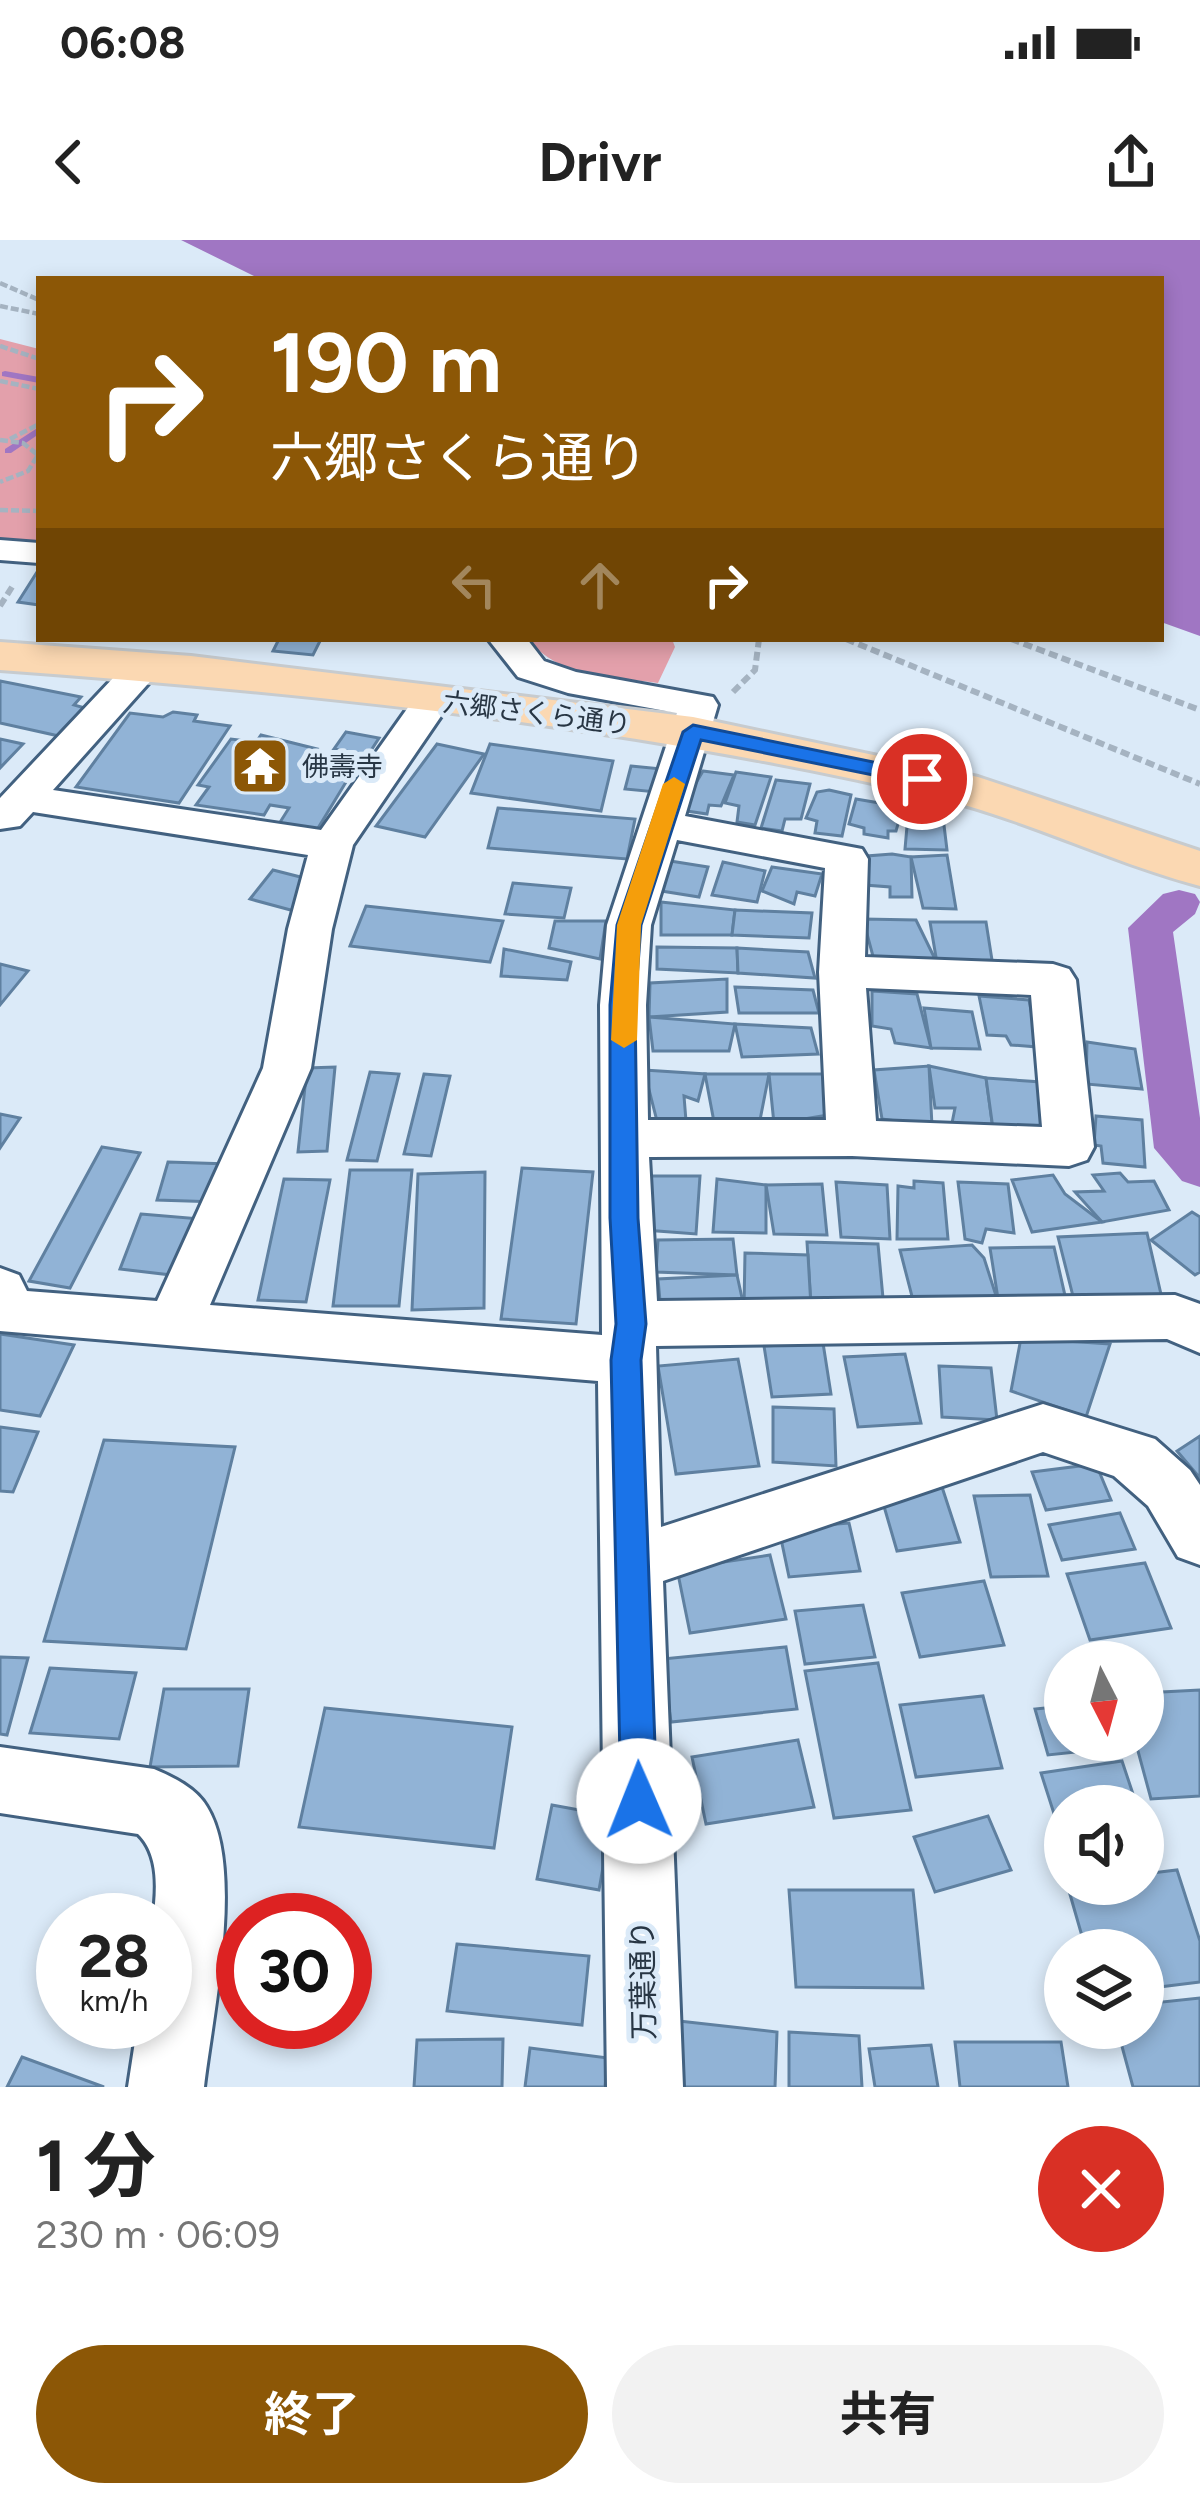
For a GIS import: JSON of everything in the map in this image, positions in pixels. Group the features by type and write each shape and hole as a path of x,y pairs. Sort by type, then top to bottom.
{"main road":[{"name":"六郷さくら通り","path":"0,656 144,667 433,700 696,719 960,788 1200,869"}],"street":[{"path":"0,550 36,553"},
{"path":"509,642 531,668 696,719"},
{"path":"11,810 144,667"},
{"path":"173,1326 287,1068 310,928 332,844 433,700"},
{"name":"万葉通り","path":"646,2087 623,1005 629,925 696,719"},
{"path":"11,810 332,844"},
{"path":"659,824 847,859 842,972 852,1138"},
{"path":"627,1138 852,1138 1069,1147 1053,980 842,972"},
{"path":"0,1290 5,1311 173,1326 628,1342 1175,1317 1200,1331"},
{"path":"633,1563 1043,1428 1134,1457 1169,1488 1200,1538"},
{"path":"0,1780 154,1803 182,1828 192,1892 166,2087"}],"path":[{"path":"0,284 36,299"},
{"path":"0,306 36,313"},
{"path":"0,346 36,358"},
{"path":"0,381 36,388"},
{"path":"9,440 36,426"},
{"path":"0,440 33,448 36,458"},
{"path":"0,482 36,463"},
{"path":"0,510 36,512"},
{"path":"696,719 752,680 761,654 759,642"},
{"path":"853,642 1200,784"},
{"path":"1019,642 1200,710"}],"shaded area":[{"path":"181,240 1200,240 1200,636 1164,623 1164,276 254,276"},
{"path":"0,339 36,348 36,543 0,541"},
{"path":"530,642 673,642 675,647 658,683 571,669"}],"building":[{"path":"36,574 36,605 18,602"},
{"path":"278,642 320,642 313,655 273,651"},
{"path":"0,681 81,697 74,705 85,708 59,736 0,723"},
{"path":"173,712 197,715 194,721 230,726 179,803 76,787 130,713 163,717"},
{"path":"346,732 379,738 368,755 334,749"},
{"path":"261,735 317,749 311,757 357,764 315,833 277,827 289,808 270,805 264,815 196,805 209,787 198,785 231,739 256,742"},
{"path":"0,739 23,744 0,768"},
{"path":"437,744 484,754 425,837 376,826"},
{"path":"490,744 613,761 601,811 471,793"},
{"path":"631,766 662,769 656,792 625,789"},
{"path":"703,771 734,775 721,806 709,805 707,814 680,810"},
{"path":"736,772 771,777 755,825 737,822 739,806 725,803"},
{"path":"776,780 810,784 801,819 785,819 782,831 761,828"},
{"path":"817,792 851,795 842,836 815,833 817,821 806,818"},
{"path":"856,799 903,807 896,831 888,831 888,838 864,834 864,828 849,824"},
{"path":"498,808 635,819 627,859 488,848"},
{"path":"908,815 943,817 947,850 905,849"},
{"path":"947,855 956,909 923,908 911,857"},
{"path":"867,856 911,857 912,897 890,897 890,887 865,885"},
{"path":"664,860 708,867 699,897 655,890"},
{"path":"723,862 765,871 757,902 712,895"},
{"path":"772,867 822,874 815,896 797,892 794,904 762,891"},
{"path":"273,870 320,882 298,912 250,899"},
{"path":"513,883 571,888 564,918 505,914"},
{"path":"661,902 735,910 732,935 661,935"},
{"path":"366,906 503,921 490,962 350,946"},
{"path":"735,910 812,913 809,938 732,935"},
{"path":"863,919 916,920 937,963 874,960"},
{"path":"555,921 606,921 600,959 549,948"},
{"path":"930,922 986,922 992,960 937,963"},
{"path":"657,947 737,948 738,973 657,969"},
{"path":"737,948 808,952 815,978 738,973"},
{"path":"504,949 571,962 567,980 501,976"},
{"path":"0,964 28,971 0,1005"},
{"path":"727,979 727,1012 649,1017 650,983"},
{"path":"735,987 813,990 819,1013 739,1013"},
{"path":"872,991 917,994 931,1048 895,1043 891,1029 872,1026"},
{"path":"979,996 1029,1000 1038,1047 1011,1045 1006,1036 987,1035"},
{"path":"924,1008 972,1012 980,1049 931,1048"},
{"path":"649,1017 735,1024 729,1051 653,1051"},
{"path":"735,1024 811,1028 818,1054 742,1057"},
{"path":"1087,1042 1135,1049 1142,1089 1086,1084"},
{"path":"929,1066 986,1078 993,1129 952,1123 955,1108 935,1108"},
{"path":"929,1066 932,1126 882,1119 874,1070"},
{"path":"335,1067 327,1151 298,1152 307,1068"},
{"path":"644,1070 705,1074 698,1101 684,1096 686,1121 657,1121"},
{"path":"370,1072 399,1074 377,1161 347,1160"},
{"path":"424,1074 450,1076 431,1156 404,1154"},
{"path":"705,1074 769,1074 760,1120 714,1122"},
{"path":"769,1074 823,1074 834,1114 774,1124"},
{"path":"986,1078 1041,1082 1044,1124 1027,1131 993,1129"},
{"path":"0,1114 20,1118 0,1148"},
{"path":"1096,1116 1142,1120 1145,1167 1103,1163 1101,1146 1094,1145"},
{"path":"102,1147 140,1153 70,1288 29,1281"},
{"path":"168,1162 228,1164 218,1202 157,1200"},
{"path":"522,1168 593,1172 576,1324 501,1319"},
{"path":"350,1170 412,1170 399,1306 333,1306"},
{"path":"485,1172 484,1308 412,1310 418,1174"},
{"path":"1120,1173 1128,1182 1154,1181 1169,1210 1102,1222 1075,1192 1104,1191 1093,1175"},
{"path":"1053,1175 1065,1194 1102,1222 1032,1232 1012,1180"},
{"path":"647,1176 700,1176 696,1234 645,1230"},
{"path":"284,1179 330,1180 306,1302 258,1300"},
{"path":"717,1179 766,1185 766,1233 713,1232"},
{"path":"914,1181 943,1183 948,1239 897,1239 898,1186 914,1188"},
{"path":"836,1182 887,1185 890,1239 841,1237"},
{"path":"958,1182 1008,1184 1014,1233 986,1229 982,1243 965,1239"},
{"path":"822,1184 827,1235 774,1234 766,1185"},
{"path":"1192,1212 1200,1217 1200,1272 1195,1275 1151,1240"},
{"path":"141,1214 201,1219 180,1276 120,1269"},
{"path":"1147,1233 1163,1303 1076,1308 1058,1237"},
{"path":"733,1239 737,1275 656,1272 658,1240"},
{"path":"807,1242 878,1244 884,1309 811,1307"},
{"path":"972,1245 984,1258 999,1305 915,1308 900,1250"},
{"path":"1054,1247 1066,1300 999,1305 990,1248"},
{"path":"745,1253 808,1255 811,1307 744,1307"},
{"path":"737,1275 744,1307 661,1312 658,1279"},
{"path":"0,1334 74,1345 40,1416 0,1410"},
{"path":"1021,1338 1110,1344 1086,1417 1011,1391"},
{"path":"823,1343 831,1394 772,1397 764,1346"},
{"path":"905,1354 921,1423 858,1427 844,1357"},
{"path":"738,1359 759,1466 676,1474 658,1366"},
{"path":"939,1366 991,1368 997,1420 942,1417"},
{"path":"773,1407 834,1409 836,1466 773,1462"},
{"path":"0,1427 38,1432 13,1492 0,1491"},
{"path":"1200,1436 1200,1478 1177,1451"},
{"path":"104,1440 235,1447 186,1649 44,1641"},
{"path":"1096,1464 1111,1500 1046,1510 1032,1472"},
{"path":"942,1487 960,1542 897,1551 881,1496"},
{"path":"1030,1495 1048,1576 991,1577 974,1496"},
{"path":"1120,1513 1135,1549 1062,1560 1049,1525"},
{"path":"849,1523 860,1571 789,1577 779,1529"},
{"path":"770,1555 786,1619 690,1633 677,1569"},
{"path":"1145,1563 1171,1628 1090,1640 1067,1574"},
{"path":"984,1581 1004,1645 920,1657 902,1593"},
{"path":"863,1605 875,1657 805,1664 795,1611"},
{"path":"786,1647 797,1709 671,1722 662,1659"},
{"path":"0,1657 28,1658 7,1735 0,1734"},
{"path":"878,1663 911,1810 834,1818 805,1671"},
{"path":"50,1668 136,1673 119,1739 30,1733"},
{"path":"164,1689 249,1689 238,1766 150,1767"},
{"path":"1200,1690 1200,1796 1164,1798 1164,1785 1147,1785 1141,1761 1164,1761 1164,1692"},
{"path":"983,1696 1002,1768 916,1777 900,1705"},
{"path":"325,1708 512,1727 494,1848 299,1827"},
{"path":"1044,1708 1044,1741 1035,1709"},
{"path":"798,1740 814,1807 706,1824 692,1757"},
{"path":"1122,1761 1130,1785 1045,1785 1041,1773"},
{"path":"552,1805 612,1816 599,1890 537,1879"},
{"path":"988,1816 1011,1870 935,1892 914,1837"},
{"path":"1177,1870 1200,1941 1200,1982 1164,1986 1164,1929 1080,1929 1073,1905 1164,1905 1164,1872"},
{"path":"789,1890 913,1890 923,1988 796,1987"},
{"path":"457,1944 589,1956 582,2025 447,2011"},
{"path":"1200,1998 1200,2087 1133,2087 1123,2049 1164,2049 1164,2002"},
{"path":"670,2020 777,2032 775,2087 665,2087"},
{"path":"789,2032 859,2036 862,2087 789,2087"},
{"path":"503,2039 502,2087 414,2087 417,2040"},
{"path":"955,2042 1044,2042 1044,2049 1062,2049 1068,2087 960,2087"},
{"path":"931,2045 938,2087 875,2087 869,2049"},
{"path":"530,2048 608,2058 605,2087 525,2087"},
{"path":"22,2057 104,2087 7,2087"}],"waterway":[{"path":"5,374 36,379"},
{"path":"8,451 36,432"},
{"path":"1179,904 1150,928 1179,1148 1200,1168"}],"slow traffic":[{"path":"624,1040 629,925 674,784"}],"place":[{"name":"佛壽寺","path":"260,766"}],"route":[{"path":"639,1801 626,1360 631,1324 624,1218 623,1005 629,925 693,732 922,779"}]}
